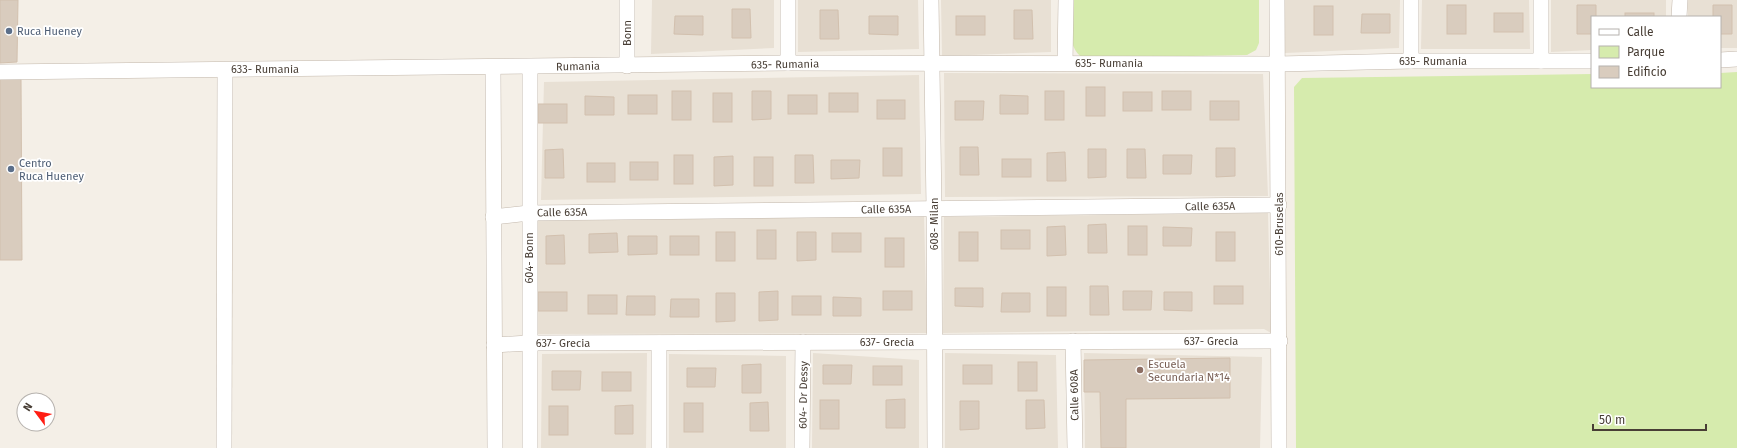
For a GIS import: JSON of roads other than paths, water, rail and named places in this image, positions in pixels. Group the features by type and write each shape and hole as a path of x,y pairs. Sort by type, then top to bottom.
{"street":[{"name":"Bonn","path":"626,0 627,66"},
{"path":"788,0 788,63"},
{"name":"608- Milan","path":"931,0 935,448"},
{"path":"1065,63 1066,0"},
{"name":"610-Bruselas","path":"1277,0 1280,341 1279,448"},
{"path":"1411,0 1411,61"},
{"path":"1541,0 1541,61"},
{"path":"1679,16 1680,0"},
{"path":"1721,60 1737,59"},
{"name":"635- Rumania","path":"627,66 788,63 1278,64 1411,61 1591,61"},
{"name":"Rumania","path":"530,67 627,66"},
{"path":"493,67 495,448"},
{"name":"633- Rumania","path":"0,72 530,67"},
{"name":"604- Bonn","path":"530,67 530,448"},
{"path":"224,448 225,70"},
{"name":"Calle 635A","path":"494,217 530,213 1279,205"},
{"name":"637- Grecia","path":"494,345 529,343 1280,341"},
{"name":"604- Dr Dessy","path":"802,448 803,342"},
{"name":"Calle 608A","path":"1073,342 1074,448"},
{"path":"659,343 659,448"}],"place":[{"name":"Ruca Hueney","path":"9,31"},
{"name":"Centro Ruca Hueney","path":"11,169"},
{"name":"Escuela Secundaria N*14","path":"1140,370"}]}
